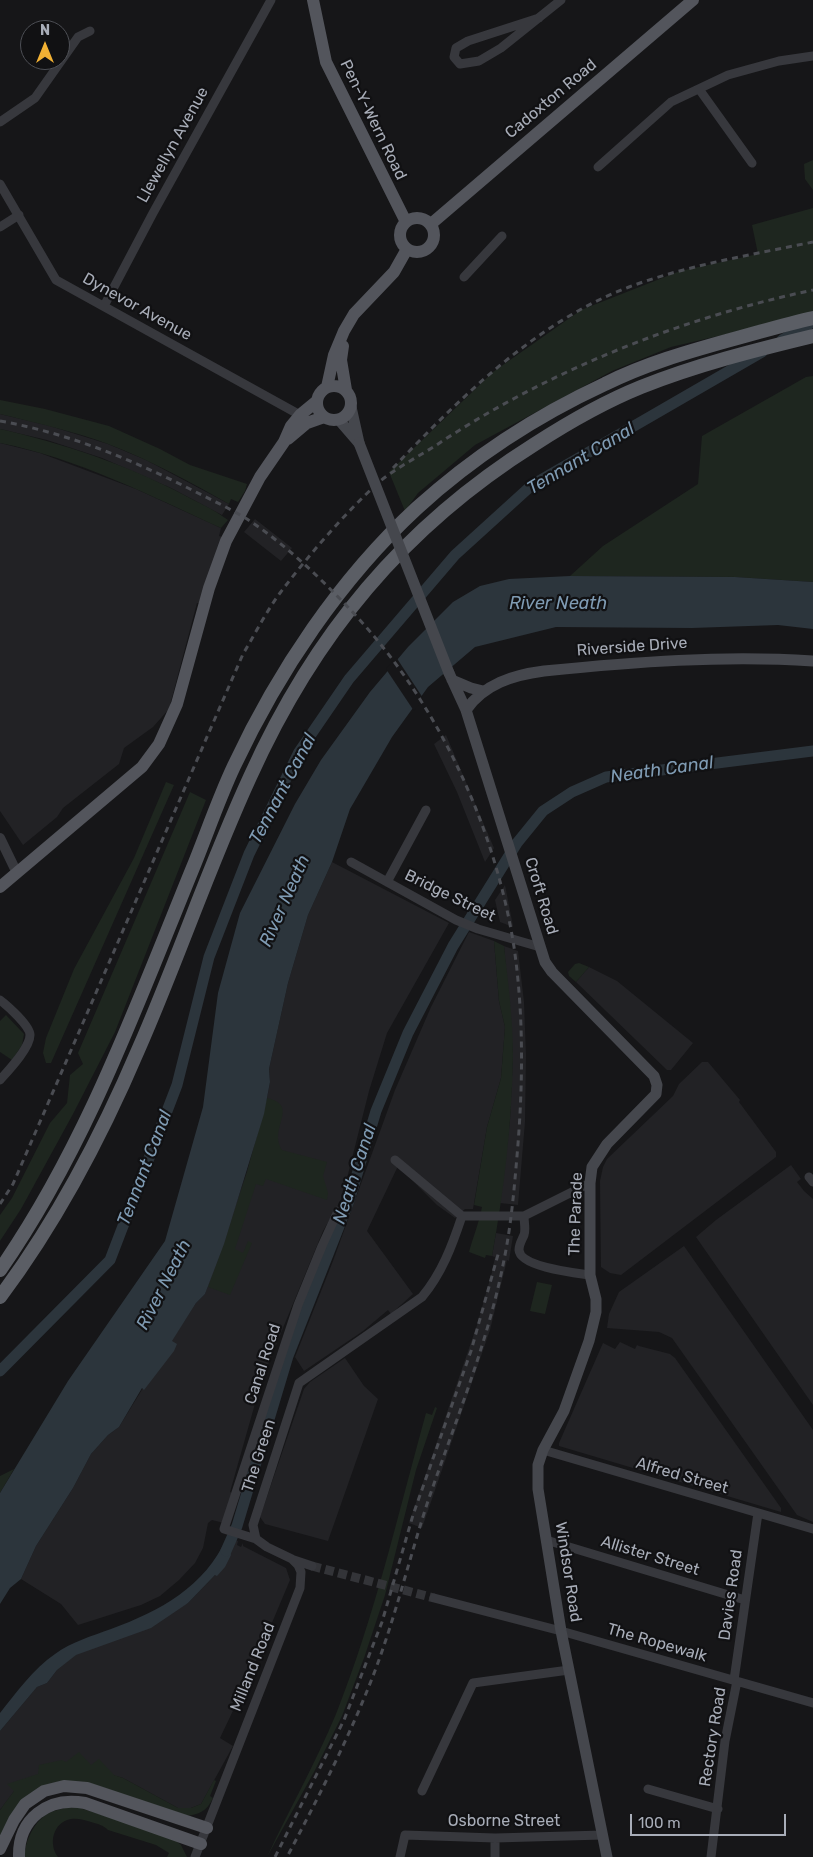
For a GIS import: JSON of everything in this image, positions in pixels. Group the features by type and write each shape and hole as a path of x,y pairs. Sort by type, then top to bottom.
{"highway":[{"path":"0,1270 26,1233 63,1167 117,1054 233,769 262,710 304,642 350,580 417,508 493,449 558,408 606,383 666,358 813,318"},
{"path":"0,1297 24,1266 83,1167 139,1050 248,780 276,721 294,688 316,656 354,603 381,570 434,519 503,464 554,432 598,408 640,388 678,374 763,348 812,336"}],"main road":[{"name":"Pen-Y-Wern Road","path":"313,0 326,62 406,222"},
{"name":"Cadoxton Road","path":"431,224 693,0"},
{"path":"417,217 423,218 431,224 434,235 429,247 418,252 407,249 400,239 400,233 406,222 417,217"},
{"path":"327,387 334,355 344,331 354,314 394,272 407,249"},
{"path":"344,331 341,360 346,390 351,398 351,407 359,443"},
{"path":"0,887 138,770 159,744 177,704 209,588 226,541 260,477 284,442 291,426 300,415 317,401 321,392 327,387 337,386 346,390"},
{"path":"317,401 318,410 324,417 329,419 339,420 349,413 351,407"},
{"path":"284,442 307,423 324,417"},
{"path":"339,420 359,443"},
{"name":"Croft Road","path":"359,443 450,676 466,710 545,962 552,972 654,1076 657,1085 656,1094"},
{"name":"Riverside Drive","path":"466,710 473,700 484,691 511,678 525,674 598,665 692,659 813,661"},
{"path":"450,676 471,688 484,691"},
{"name":"The Parade","path":"596,1299 590,1276 590,1183 592,1167 608,1144 656,1094"},
{"name":"Windsor Road","path":"596,1299 596,1312 589,1340 564,1411 538,1465 538,1489 561,1631 607,1857"},
{"path":"0,1849 19,1811 34,1797 44,1791 64,1786 87,1788 207,1828"},
{"path":"19,1857 22,1836 32,1818 46,1807 62,1801 72,1800 201,1844"}],"street":[{"name":"Llewellyn Avenue","path":"104,306 153,213 271,0"},
{"path":"539,18 468,41 456,48 454,57 460,64 480,61 501,48 539,18 561,0"},
{"path":"0,122 35,98 78,37 90,31"},
{"path":"598,167 671,102 728,75 779,61 812,59"},
{"path":"699,89 752,163"},
{"name":"Dynevor Avenue","path":"0,184 56,280 300,415"},
{"path":"0,227 19,215"},
{"path":"464,276 502,236"},
{"path":"387,882 426,810"},
{"path":"0,838 16,872"},
{"name":"Bridge Street","path":"350,862 478,930 540,947"},
{"path":"0,1000 28,1028 30,1035 29,1043 0,1080"},
{"path":"395,1160 462,1216 524,1216 590,1183"},
{"name":"Canal Road","path":"256,1539 224,1529 298,1305 338,1211"},
{"name":"The Green","path":"256,1539 253,1525 299,1383 422,1297 432,1285 448,1256 462,1216"},
{"path":"524,1216 525,1234 521,1241 519,1252 522,1258 535,1264 590,1276"},
{"name":"Alfred Street","path":"544,1450 813,1530"},
{"name":"Davies Road","path":"736,1681 745,1600 758,1513"},
{"path":"256,1539 292,1560 312,1566"},
{"name":"Allister Street","path":"546,1540 745,1600"},
{"name":"Milland Road","path":"195,1857 261,1684 297,1597 302,1579 298,1565 292,1560"},
{"name":"The Ropewalk","path":"434,1598 561,1631 813,1703"},
{"path":"422,1791 473,1682 569,1670"},
{"name":"Rectory Road","path":"711,1857 725,1741 736,1681"},
{"path":"648,1790 718,1809"},
{"name":"Osborne Street","path":"400,1857 405,1835 495,1838 603,1835"},
{"path":"495,1838 495,1857"}],"shaded area":[{"path":"813,160 813,190 805,179 804,164"},
{"path":"813,208 813,314 671,347 612,371 475,445 418,493 405,511 389,472 493,372 581,310 680,271 758,254 752,225"},
{"path":"813,376 813,582 735,577 570,576 603,546 698,484 702,436 806,377"},
{"path":"0,400 45,409 109,426 190,465 247,484 245,491 238,502 231,499 229,504 124,450 68,431 0,414"},
{"path":"0,414 50,426 108,444 146,460 229,504 222,515 171,488 102,458 47,440 0,429"},
{"path":"0,429 48,441 117,464 162,484 228,520 221,528 141,491 85,468 57,458 0,443"},
{"path":"0,443 40,453 136,489 221,528 219,536 222,537 200,603 197,603 169,709 153,727 124,748 119,764 63,808 57,817 23,845 0,811"},
{"path":"255,519 292,548 281,561 244,532"},
{"path":"446,735 494,848 485,862 457,792 434,744"},
{"path":"166,782 174,785 51,1063 46,1063 43,1053 46,1038 74,969 134,858"},
{"path":"190,792 206,800 115,1032 21,1209 0,1241 0,1215 12,1198 50,1123 67,1103 70,1075 83,1064 78,1053"},
{"path":"332,862 449,923 387,1033 369,1091 342,1198 323,1231 262,1379 230,1492 232,1493 224,1523 212,1520 208,1523 203,1548 195,1563 160,1596 141,1605 78,1625 61,1604 21,1579 36,1546 73,1488 91,1454 108,1435 119,1427 144,1389 171,1341 196,1303 205,1294 247,1172 264,1114 270,1082 269,1069 288,983 308,915"},
{"path":"505,885 513,927 500,922 495,900"},
{"path":"469,932 494,941 499,1001 505,1027 501,1078 487,1127 473,1209 465,1209 455,1218 437,1205 398,1166 367,1231 413,1294 391,1314 388,1310 363,1331 304,1371 295,1357 333,1261 395,1090 431,1007"},
{"path":"494,941 504,946 513,1056 507,1157 492,1256 486,1255 485,1258 469,1252 482,1207 474,1205 487,1127 501,1078 505,1027 499,1001"},
{"path":"504,946 518,951 524,1002 526,1055 525,1122 518,1205 500,1203 510,1120 513,1054"},
{"path":"579,963 589,967 576,982 569,976 568,972 575,964"},
{"path":"589,967 617,981 693,1043 671,1070 667,1070 576,982"},
{"path":"6,1015 24,1034 22,1045 12,1060 0,1052 0,1021"},
{"path":"702,1062 708,1062 740,1100 739,1102 776,1152 776,1157 621,1275 610,1273 601,1267 600,1181 603,1167 607,1159 673,1096 679,1084"},
{"path":"267,1098 280,1104 282,1109 283,1114 278,1138 282,1150 327,1162 323,1176 328,1193 327,1200 266,1179 263,1186 256,1184 235,1249 243,1253 248,1241 252,1243 230,1295 208,1287 247,1172"},
{"path":"791,1165 801,1179 797,1182 813,1199 813,1405 696,1237"},
{"path":"496,1233 513,1236 509,1261 507,1260 490,1330 422,1528 409,1523 477,1325 492,1272 495,1257 492,1256"},
{"path":"684,1246 813,1430 813,1522 797,1515 672,1338 659,1332 607,1328 609,1314 619,1292"},
{"path":"537,1282 552,1285 545,1314 530,1311"},
{"path":"620,1342 635,1349 637,1345 670,1354 675,1358 781,1508 781,1512 559,1446 603,1343 615,1349"},
{"path":"345,1358 364,1386 378,1399 328,1541 265,1524 260,1517 304,1389 310,1382"},
{"path":"435,1407 437,1408 416,1470 385,1595 364,1658 342,1716 314,1772 267,1857 328,1732 350,1677 385,1565 426,1413 432,1415"},
{"path":"14,1469 0,1493 0,1476"},
{"path":"235,1540 238,1541 237,1545 241,1547 243,1543 243,1546 286,1568 290,1580 250,1675 220,1738 233,1746 201,1804 191,1808 178,1808 123,1778 69,1763 18,1786 0,1810 0,1731 37,1687 47,1683 57,1670 75,1655 188,1603 215,1575"},
{"path":"79,1752 91,1765 99,1759 114,1775 178,1808 191,1808 201,1804 214,1780 216,1781 210,1796 213,1798 202,1811 194,1815 185,1816 84,1782 60,1781 43,1786 0,1838 0,1810 14,1791 7,1784 38,1774 39,1765 62,1760 66,1762"},
{"path":"69,1807 80,1808 172,1837 181,1845 187,1857 167,1857 169,1853 156,1845 108,1830 98,1824 81,1819 71,1819 60,1824 54,1834 53,1846 58,1857 25,1857 28,1838 39,1821 49,1813"}],"water":[{"name":"River Neath","path":"570,576 735,577 813,582 813,629 778,625 692,628 556,627 475,647 428,687 392,737 350,809 332,862 308,915 288,983 269,1069 270,1082 264,1114 224,1244 205,1294 196,1303 172,1341 177,1344 174,1351 144,1390 142,1388 119,1427 108,1435 91,1454 73,1488 36,1546 21,1579 10,1588 0,1604 0,1493 68,1381 165,1241 203,1107 218,993 240,913 295,804 321,760 370,692 408,647 453,602 480,586 509,579"},
{"path":"227,1537 235,1540 225,1567 188,1603 151,1628 76,1655 57,1670 47,1683 37,1687 0,1731 0,1713 25,1682 47,1660 68,1646 147,1614 179,1595 206,1570 218,1555"}],"pier":[{"path":"396,657 423,698 414,711 386,669"}],"waterway":[{"name":"Tennant Canal","path":"782,340 813,322"},
{"name":"Tennant Canal","path":"0,1371 110,1260 177,1085 209,957 249,854 299,752 349,679 455,555 532,485 762,352"},
{"name":"Neath Canal","path":"226,1551 237,1526 288,1356 349,1201 376,1111 408,1033 453,946 517,843 543,811 572,792 606,777 813,751"}],"tunnel":[{"path":"312,1566 434,1598"}],"railway":[{"path":"393,468 445,415 501,364 562,320 595,302 651,279 720,261 813,242"},
{"path":"0,1204 13,1184 243,654 280,593 327,536 365,495 391,473 478,419 523,394 616,350 665,332 763,302 813,290"},
{"path":"0,421 49,432 97,448 165,477 250,521 275,539 310,569 375,637 431,717 455,761 475,806 505,899 514,947 520,999 521,1078 519,1130 512,1208 497,1291 480,1352 428,1501 373,1676 322,1790 287,1857"},
{"path":"275,1857 344,1720 382,1622 413,1515 471,1351 499,1251"}]}
